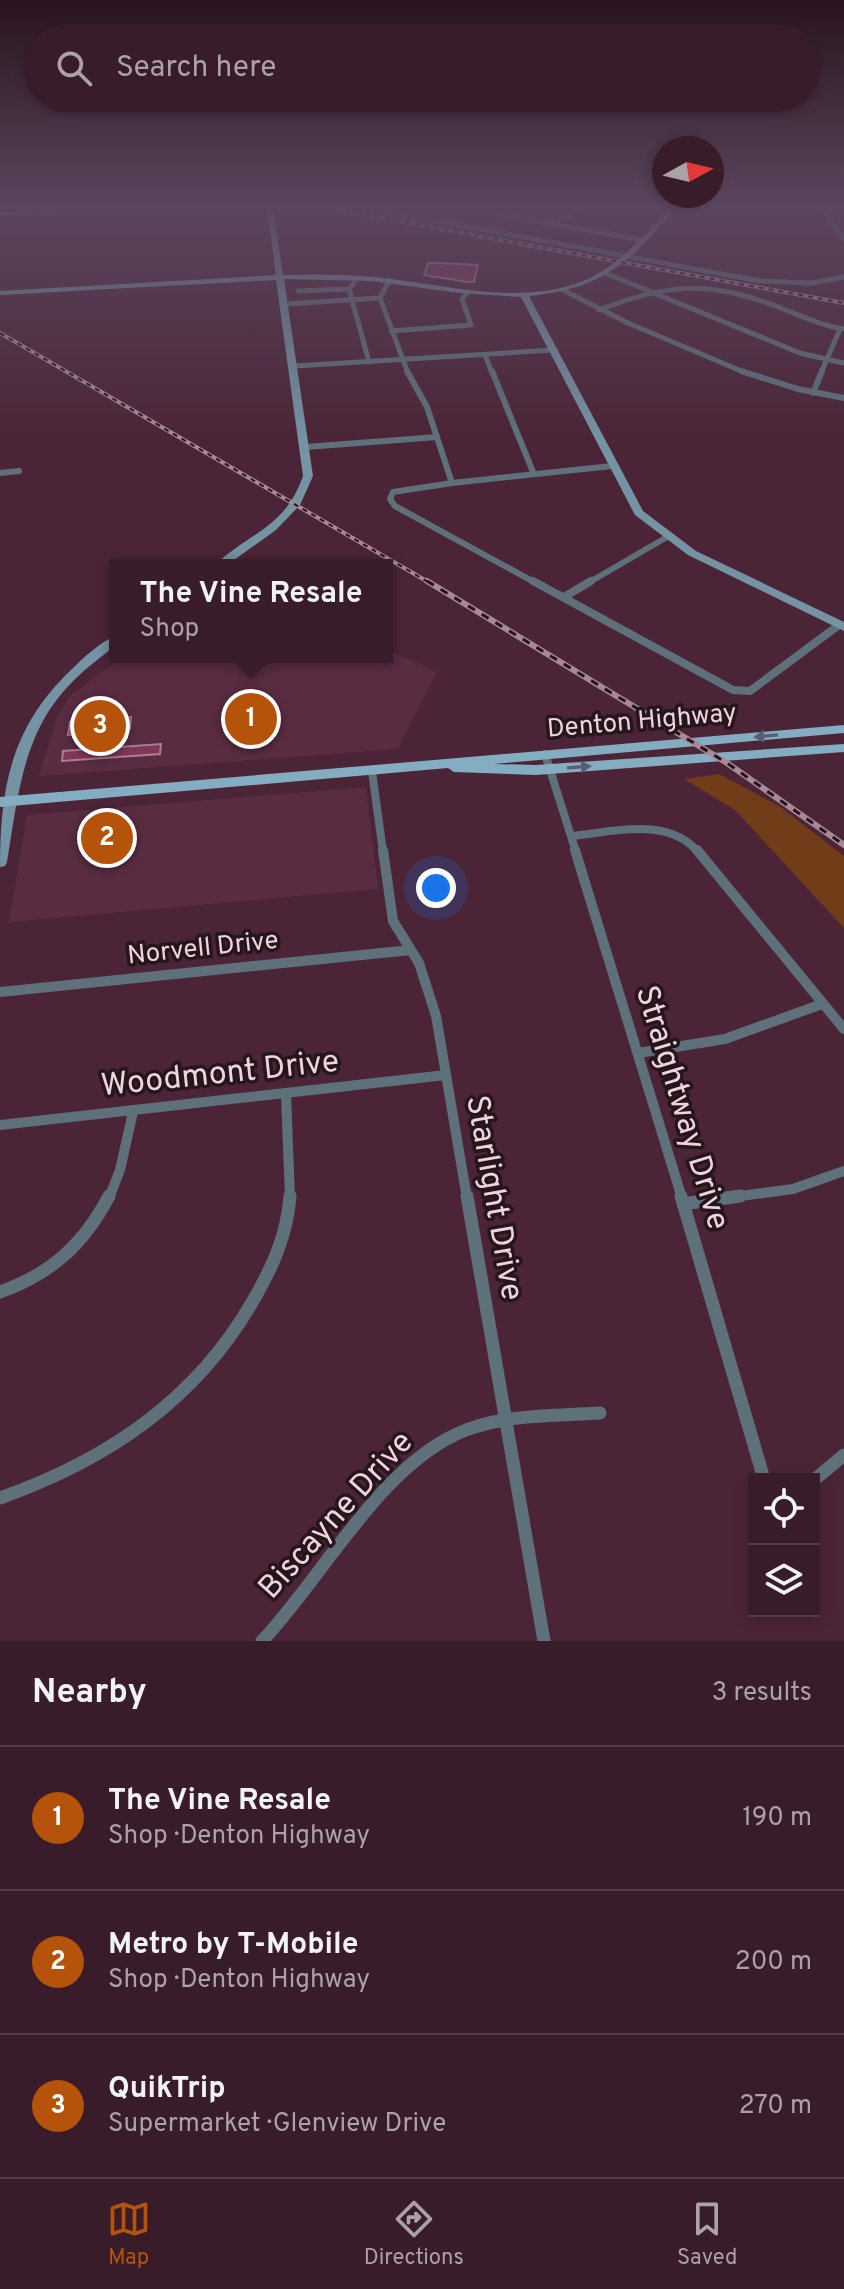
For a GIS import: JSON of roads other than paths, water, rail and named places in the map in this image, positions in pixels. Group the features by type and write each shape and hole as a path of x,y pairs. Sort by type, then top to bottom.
{"main road":[{"path":"0,293 158,285"},
{"path":"228,559 273,527 296,504 308,476 283,285"},
{"path":"410,285 466,294 525,296 576,285"},
{"path":"530,306 544,293"},
{"path":"502,296 530,306"},
{"path":"525,296 639,513 667,537 732,574 842,626"},
{"path":"0,862 5,802 20,749 40,710 77,668 109,644"},
{"name":"Denton Highway","path":"5,802 844,729"},
{"name":"Denton Highway","path":"445,766 474,770 549,769 844,748"}],"street":[{"path":"387,285 380,298 401,361 427,407 452,483"},
{"path":"634,285 825,361 844,363"},
{"path":"599,310 647,290 680,285"},
{"path":"687,285 754,298 842,329 813,393"},
{"path":"298,291 352,286 352,300 369,362"},
{"path":"563,290 599,310 742,373 813,393 844,398"},
{"path":"391,331 471,325 462,299 466,294"},
{"path":"286,304 380,298"},
{"path":"295,366 553,350"},
{"path":"485,355 533,472"},
{"path":"306,447 437,437"},
{"path":"612,466 533,472 402,489 393,492 390,499 395,506 733,690 750,691 842,626"},
{"path":"0,473 19,471"},
{"path":"564,597 667,537"},
{"name":"Straightway Drive","path":"545,754 638,1053 762,1473"},
{"name":"Starlight Drive","path":"372,771 393,921 411,950 432,1001 544,1641"},
{"path":"571,836 652,828 688,840 844,1029"},
{"name":"Norvell Drive","path":"0,992 411,950"},
{"path":"638,1053 725,1039 822,1004"},
{"name":"Woodmont Drive","path":"0,1125 446,1075"},
{"path":"0,1498 51,1480 113,1449 149,1425 204,1373 235,1334 276,1258 286,1229 290,1189 286,1095"},
{"path":"0,1292 34,1278 61,1259 96,1223 123,1169 133,1112"},
{"path":"683,1204 793,1189 844,1171"},
{"name":"Biscayne Drive","path":"262,1641 408,1470 445,1441 464,1431 506,1422 600,1413"},
{"path":"820,1475 844,1455"}],"railway":[{"path":"744,285 844,303"},
{"path":"0,333 389,559"},
{"path":"393,561 430,583"},
{"path":"427,581 727,763 844,845"}],"place":[{"name":"The Vine Resale","path":"251,719"},
{"name":"QuikTrip","path":"100,726"},
{"name":"Metro by T-Mobile","path":"107,838"}]}
